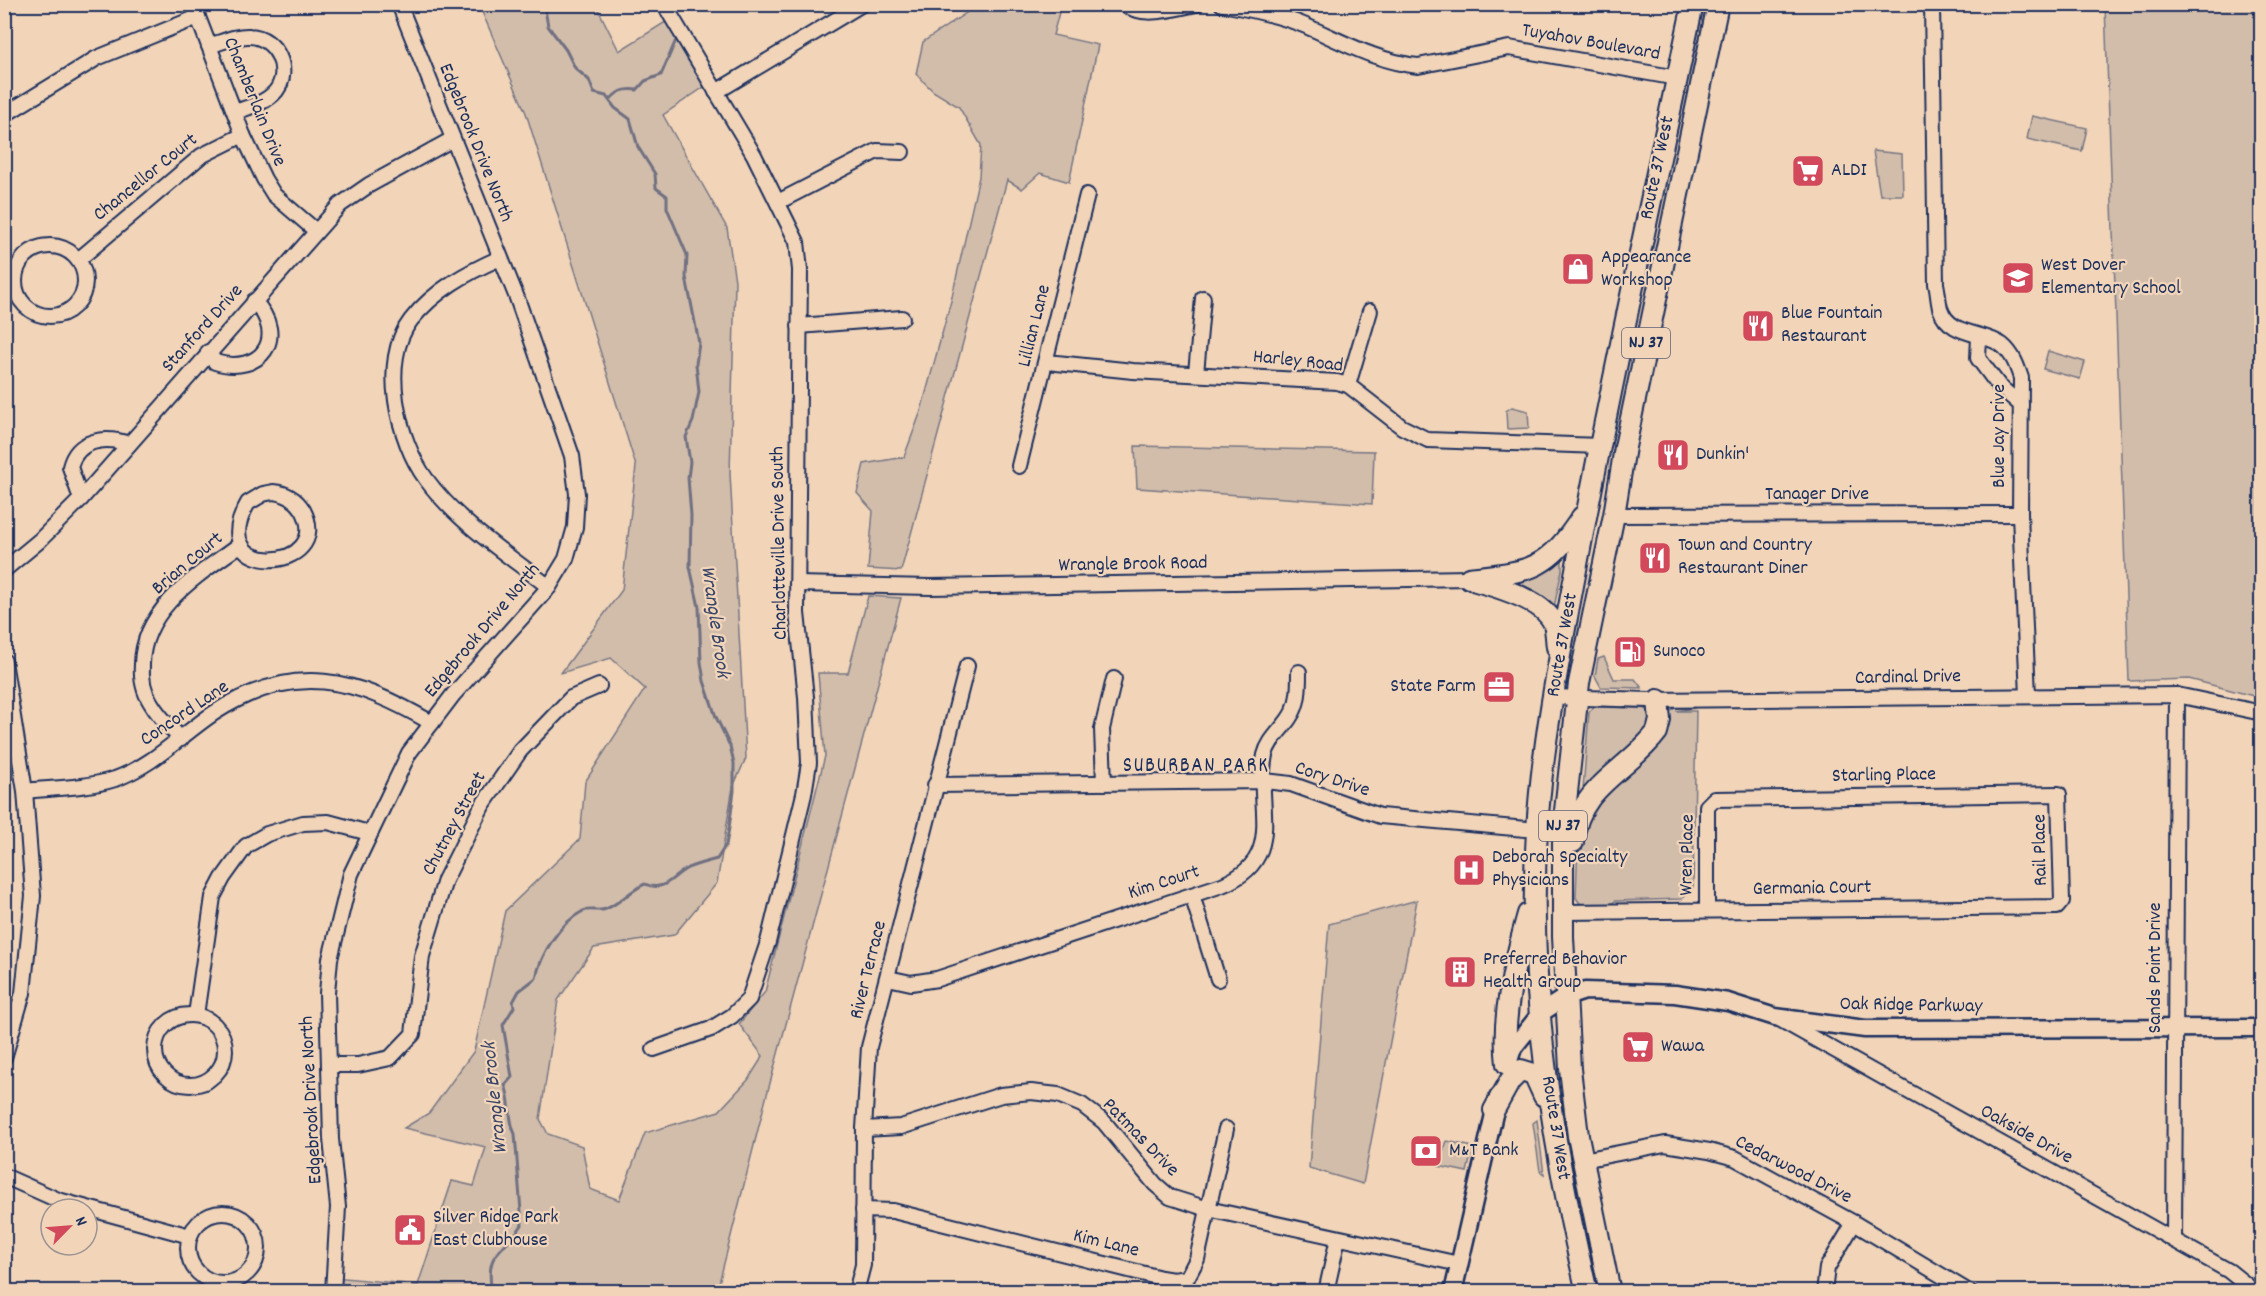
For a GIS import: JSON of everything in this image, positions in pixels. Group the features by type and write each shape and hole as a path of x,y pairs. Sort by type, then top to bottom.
{"highway":[{"name":"Route 37 West","path":"1587,1292 1564,1187 1551,1113 1535,954 1537,830 1545,747 1587,510 1693,4"},
{"name":"Route 37 West","path":"1610,1292 1583,1160 1571,1077 1564,998 1563,829 1577,699 1614,515 1624,447 1718,4"},
{"path":"1469,578 1520,572 1541,564 1566,542 1587,510"},
{"path":"1469,578 1523,598 1550,616 1554,625 1559,662"},
{"path":"1562,908 1572,864 1574,828 1581,809 1600,786 1657,732 1660,720 1658,700"},
{"path":"1508,1064 1504,1039 1520,945 1536,889"},
{"path":"1494,1110 1510,1081 1521,1070 1528,1070 1537,1079 1551,1113"}],"main road":[{"name":"Oak Ridge Parkway","path":"1564,998 1586,992 1675,994 1728,1002 1775,1017 1864,1029 2262,1028"},
{"path":"1453,1292 1494,1110 1513,1048 1541,1013 1564,998"}],"street":[{"name":"Edgebrook Drive North","path":"333,1292 338,1207 332,1142 327,993 330,959 351,874 409,753 549,587 566,559 575,527 577,494 572,456 517,298 399,4"},
{"name":"Charlotteville Drive South","path":"654,1049 711,1029 732,1016 749,999 782,885 809,762 797,584 800,270 797,242 778,202 664,4"},
{"path":"716,93 862,4"},
{"path":"1125,4 1131,9 1151,12 1197,4"},
{"name":"Tuyahov Boulevard","path":"1222,4 1258,11 1305,26 1353,48 1405,65 1418,66 1509,48 1677,78"},
{"name":"Blue Jay Drive","path":"1932,4 1936,284 1940,310 1952,325 2001,344 2013,357 2021,378 2020,514 2028,696"},
{"path":"4,116 97,58 196,11"},
{"name":"Chamberlain Drive","path":"196,11 243,135 274,195 316,231"},
{"path":"209,46 242,36 256,37 274,48 281,61 281,80 275,91 263,101 236,112"},
{"name":"Chancellor Court","path":"78,260 201,156 243,135"},
{"name":"Stanford Drive","path":"4,570 39,542 81,499 208,352 340,205 369,185 452,140"},
{"path":"778,202 877,151 902,152"},
{"name":"Lillian Lane","path":"1019,466 1047,362 1087,195"},
{"path":"60,247 78,260 84,271 85,283 82,295 66,313 42,316 22,303 15,281 16,270 29,253 39,248 60,247"},
{"path":"500,258 469,271 450,284 428,302 410,322 401,341 397,362 395,387 399,425 413,458 426,479 455,513 549,587"},
{"path":"1196,373 1203,298"},
{"path":"208,352 215,362 236,366 254,361 266,350 271,327 265,312 254,301"},
{"path":"1348,385 1370,311"},
{"path":"799,326 902,318"},
{"path":"1979,337 1978,358 1999,386 2021,405"},
{"name":"Harley Road","path":"1047,362 1133,371 1298,378 1348,385 1402,427 1428,440 1600,446"},
{"path":"81,499 70,467 76,452 94,441 103,439 129,444"},
{"name":"Brian Court","path":"273,492 294,499 299,504 308,526 304,542 296,551 278,561 264,561 253,556 241,544 239,531 248,503 263,494 273,492"},
{"name":"Tanager Drive","path":"1614,515 2020,514"},
{"name":"Brian Court","path":"181,739 161,718 145,692 141,679 142,645 164,607 189,583 241,544"},
{"name":"Wrangle Brook Road","path":"797,584 930,587 1469,578"},
{"path":"4,661 24,791 33,896 23,993 4,1058"},
{"name":"River Terrace","path":"856,1292 863,1265 864,1129 869,1047 967,666"},
{"name":"Kim Court","path":"888,978 911,983 937,979 1233,880 1245,871 1256,857 1265,832 1267,749 1294,711 1299,672"},
{"name":"Concord Lane","path":"24,791 91,784 115,779 152,759 214,713 254,693 314,679 346,683 390,698 432,723"},
{"path":"1104,783 1102,729 1114,679"},
{"name":"Chutney Street","path":"329,1065 358,1065 390,1058 413,1034 423,956 445,880 482,806 520,751 572,698 599,686"},
{"name":"Cardinal Drive","path":"1553,697 1658,700 2177,696 2262,713"},
{"name":"Sands Point Drive","path":"2174,1240 2177,696"},
{"name":"Cory Drive","path":"935,785 1265,781 1291,784 1380,816 1537,830"},
{"name":"Starling Place","path":"1710,801 1719,798 2058,794"},
{"name":"Rail Place","path":"2058,794 2061,905"},
{"name":"Wren Place","path":"1707,910 1707,806 1710,801"},
{"path":"196,1015 213,897 223,878 246,846 275,830 303,822 328,822 369,833"},
{"path":"1192,895 1218,979"},
{"name":"Germania Court","path":"1562,908 1707,910 2061,905"},
{"path":"196,1015 215,1026 222,1035 224,1057 213,1076 204,1082 182,1084 162,1071 155,1049 157,1037 163,1027 173,1019 196,1015"},
{"name":"Oakside Drive","path":"1775,1017 2229,1271 2255,1292"},
{"name":"Patmas Drive","path":"864,1129 901,1127 1001,1095 1031,1092 1059,1095 1082,1106 1104,1122 1155,1184 1170,1197 1208,1209 1459,1264"},
{"name":"Kim Lane","path":"863,1210 893,1211 1173,1280 1188,1278 1192,1273 1226,1129"},
{"name":"Cedarwood Drive","path":"1583,1160 1665,1144 1735,1158 1854,1223 1969,1292"},
{"path":"4,1176 58,1200 190,1236"},
{"path":"215,1213 237,1215 247,1221 258,1241 255,1264 238,1280 215,1282 196,1270 188,1248 190,1236 204,1218 215,1213"},
{"path":"1824,1292 1827,1268 1854,1223"},
{"path":"1326,1292 1338,1238"}],"shaded area":[{"path":"479,5 596,5 619,51 672,18 710,83 663,115 727,228 735,281 730,474 746,758 733,787 717,883 674,935 594,948 558,1000 540,1119 548,1134 582,1146 590,1189 619,1200 645,1133 719,1111 748,1080 763,1056 739,1024 765,992 825,756 818,673 848,673 868,596 901,598 766,1098 717,1291 333,1292 334,1277 418,1285 452,1181 474,1186 486,1147 404,1128 429,1113 474,1051 505,911 580,839 585,782 645,689 611,658 561,673 622,590 636,466 526,113"},
{"path":"978,5 1061,5 1053,35 1098,45 1069,182 1040,173 1022,189 1007,180 901,571 868,569 873,511 857,493 864,464 904,457 921,411 951,301 979,177 981,145 959,107 933,91 916,74 923,42"},
{"path":"2105,5 2261,5 2261,698 2189,679 2129,681"},
{"path":"2032,116 2087,128 2082,151 2027,139"},
{"path":"1873,151 1902,154 1903,195 1880,195"},
{"path":"2048,351 2085,362 2080,379 2043,369"},
{"path":"1512,407 1528,411 1529,428 1507,429 1506,411"},
{"path":"1135,446 1374,451 1372,504 1137,488"},
{"path":"1562,559 1562,570 1554,607 1510,583 1551,566"},
{"path":"1604,657 1614,679 1635,679 1642,688 1601,687 1595,676 1598,659"},
{"path":"1594,707 1643,708 1650,712 1654,725 1585,791 1583,790 1589,712"},
{"path":"1675,708 1695,708 1676,711 1696,711 1693,887 1682,899 1615,901 1610,905 1582,906 1576,898 1578,837 1582,821 1667,713"},
{"path":"1417,900 1363,1184 1309,1168 1329,924"},
{"path":"1537,1120 1544,1174 1540,1171 1533,1123"},
{"path":"1447,1141 1473,1147 1467,1172 1438,1166"}],"waterway":[{"name":"Wrangle Brook","path":"492,1292 490,1278 493,1260 522,1225 515,1134 505,1085 512,1077 503,1025 514,1007 513,1002 519,991 536,978 547,949 559,931 575,916 586,910 606,909 645,884 663,885 688,868 717,859 726,845 734,791 734,763 730,746 716,717 704,681 699,607 690,567 691,515 688,478 690,462 686,437 693,421 699,392 696,364 699,343 686,277 687,255 667,208 667,196 656,188 655,174 638,147 630,119 615,108 606,96 594,93 589,80 575,68 566,50 548,26 544,4"},
{"path":"610,100 618,92 629,89 637,90 645,81 661,75 676,40"}],"place":[{"name":"ALDI","path":"1808,171"},
{"name":"Appearance Workshop","path":"1578,269"},
{"name":"West Dover Elementary School","path":"2018,278"},
{"name":"Blue Fountain Restaurant","path":"1758,326"},
{"name":"Dunkin'","path":"1673,455"},
{"name":"Town and Country Restaurant Diner","path":"1655,558"},
{"name":"Sunoco","path":"1630,652"},
{"name":"State Farm","path":"1499,687"},
{"name":"Deborah Specialty Physicians","path":"1469,870"},
{"name":"Preferred Behavior Health Group","path":"1460,972"},
{"name":"Wawa","path":"1638,1047"},
{"name":"M&T Bank","path":"1426,1151"},
{"name":"Silver Ridge Park East Clubhouse","path":"410,1230"}],"district":[{"name":"SUBURBAN PARK","path":"1196,767"}]}
